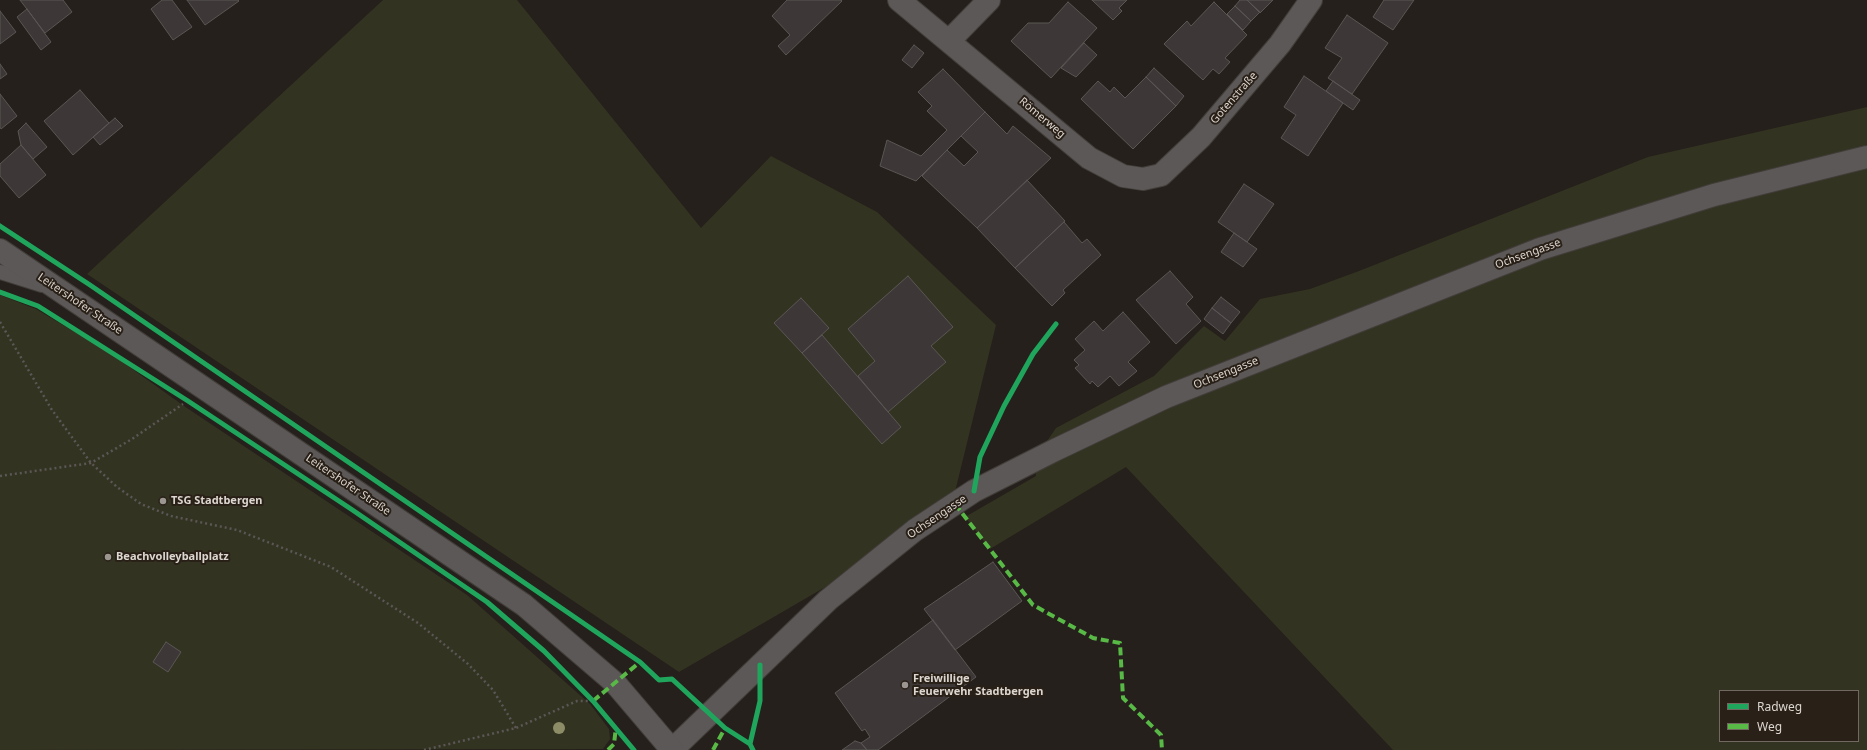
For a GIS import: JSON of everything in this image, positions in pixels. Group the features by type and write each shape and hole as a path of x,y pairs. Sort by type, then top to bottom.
{"street":[{"name":"Römerweg","path":"899,0 1089,158 1123,176 1143,179"},
{"path":"949,41 989,0"},
{"name":"Gotenstraße","path":"1143,179 1160,175 1201,137 1280,44 1311,0"},
{"name":"Ochsengasse","path":"672,750 828,600 914,530 974,491 1055,450 1166,397 1540,249 1714,195 1867,157"},
{"name":"Leitershofer Straße","path":"0,250 524,605 615,683 672,750"}],"lane":[{"path":"0,272 61,290"}],"path":[{"path":"0,322 52,410 91,463 117,487 141,504 171,516 237,530 331,567 418,624 468,664 493,690 516,728"},
{"path":"0,476 91,463 132,439 188,401"},
{"path":"424,750 516,728 577,701 593,701"}],"green space":[{"path":"383,0 517,0 701,228 771,156 877,212 996,325 950,512 908,539 679,672 87,274"},
{"path":"1867,107 1867,750 1393,750 1126,467 990,549 965,517 1036,476 1034,460 1056,428 1154,376 1204,326 1225,341 1260,299 1310,289 1648,157"},
{"name":"TSG Stadtbergen","path":"0,295 36,309 110,353 184,406 467,595 590,704 609,729 610,739 603,749 0,750"}],"building":[{"path":"20,0 63,0 72,12 45,33"},
{"path":"162,0 172,0 192,27 173,40 151,9"},
{"path":"187,0 238,0 239,1 205,25"},
{"path":"787,0 842,1 786,55 778,46 790,35 772,16"},
{"path":"1092,0 1127,0 1119,8 1122,11 1113,20"},
{"path":"1240,0 1247,0 1260,12 1251,21 1235,6"},
{"path":"1247,0 1273,0 1260,13"},
{"path":"1384,0 1414,0 1393,30 1373,17"},
{"path":"1068,2 1097,28 1051,78 1011,41 1028,23 1049,23"},
{"path":"1214,2 1247,35 1225,58 1230,62 1219,74 1213,69 1203,80 1164,44 1187,21 1191,26"},
{"path":"1235,6 1251,21 1243,30 1227,14"},
{"path":"27,9 51,42 41,50 17,17"},
{"path":"0,11 16,32 0,44"},
{"path":"1347,15 1388,43 1352,94 1328,78 1342,58 1325,48"},
{"path":"1084,43 1097,55 1076,77 1061,68"},
{"path":"914,45 924,53 912,68 902,60"},
{"path":"0,64 7,74 0,79"},
{"path":"1154,68 1184,96 1176,106 1146,77"},
{"path":"943,69 985,112 916,181 880,166 887,140 921,156 947,130 927,111 932,106 918,92"},
{"path":"1304,76 1343,103 1308,156 1281,138 1296,115 1284,107"},
{"path":"1146,77 1176,106 1133,149 1081,99 1098,81 1110,92 1114,87 1125,98"},
{"path":"1333,81 1360,100 1353,110 1326,91"},
{"path":"80,90 109,123 73,155 44,121"},
{"path":"0,94 17,116 1,129 0,127"},
{"path":"985,112 1007,134 1013,126 1051,158 977,228 922,176 947,150 964,166 978,152 961,136"},
{"path":"115,118 123,126 100,145 93,137"},
{"path":"26,123 47,147 33,159 21,145 18,131"},
{"path":"21,145 46,175 19,198 0,176 0,164"},
{"path":"1027,180 1065,221 1015,268 977,228"},
{"path":"1244,184 1274,204 1247,242 1218,222"},
{"path":"1064,222 1082,243 1087,239 1101,255 1063,290 1065,293 1052,306 1015,268"},
{"path":"1234,233 1257,249 1243,267 1221,252"},
{"path":"1170,271 1193,297 1186,304 1201,321 1176,344 1136,300"},
{"path":"908,276 953,327 931,346 946,362 888,412 858,376 875,361 848,329"},
{"path":"1221,297 1240,312 1231,323 1212,308"},
{"path":"801,298 829,328 802,353 774,323"},
{"path":"1212,308 1231,323 1223,334 1204,319"},
{"path":"1123,312 1150,342 1128,362 1137,371 1119,386 1110,376 1098,387 1092,381 1090,384 1075,368 1079,365 1074,360 1085,350 1075,339 1094,321 1103,331"},
{"path":"822,335 901,427 882,444 802,353"},
{"path":"993,562 1022,601 955,650 924,609"},
{"name":"Freiwillige Feuerwehr Stadtbergen","path":"933,620 976,677 878,750 867,750 861,743 870,737 865,729 862,731 835,693"},
{"path":"166,642 181,652 168,672 153,662"},
{"path":"855,741 861,743 867,750 842,750"}],"marked path":[{"path":"955,504 1033,605 1093,638 1120,643 1123,698 1161,735 1162,750"},
{"path":"593,701 640,662"},
{"path":"608,750 614,744 616,727"},
{"path":"713,750 725,728"}],"cycle path":[{"path":"0,226 90,285 640,662 659,680 672,679 725,728 750,744 753,750"},
{"path":"0,292 38,306 188,401 351,509 487,602 544,651 593,701 634,750"},
{"path":"974,491 980,457 1004,406 1033,354 1056,324"},
{"path":"750,744 760,701 760,665"}],"place":[{"name":"TSG Stadtbergen","path":"163,501"},
{"name":"Beachvolleyballplatz","path":"108,557"},
{"name":"Freiwillige Feuerwehr Stadtbergen","path":"905,685"}]}
